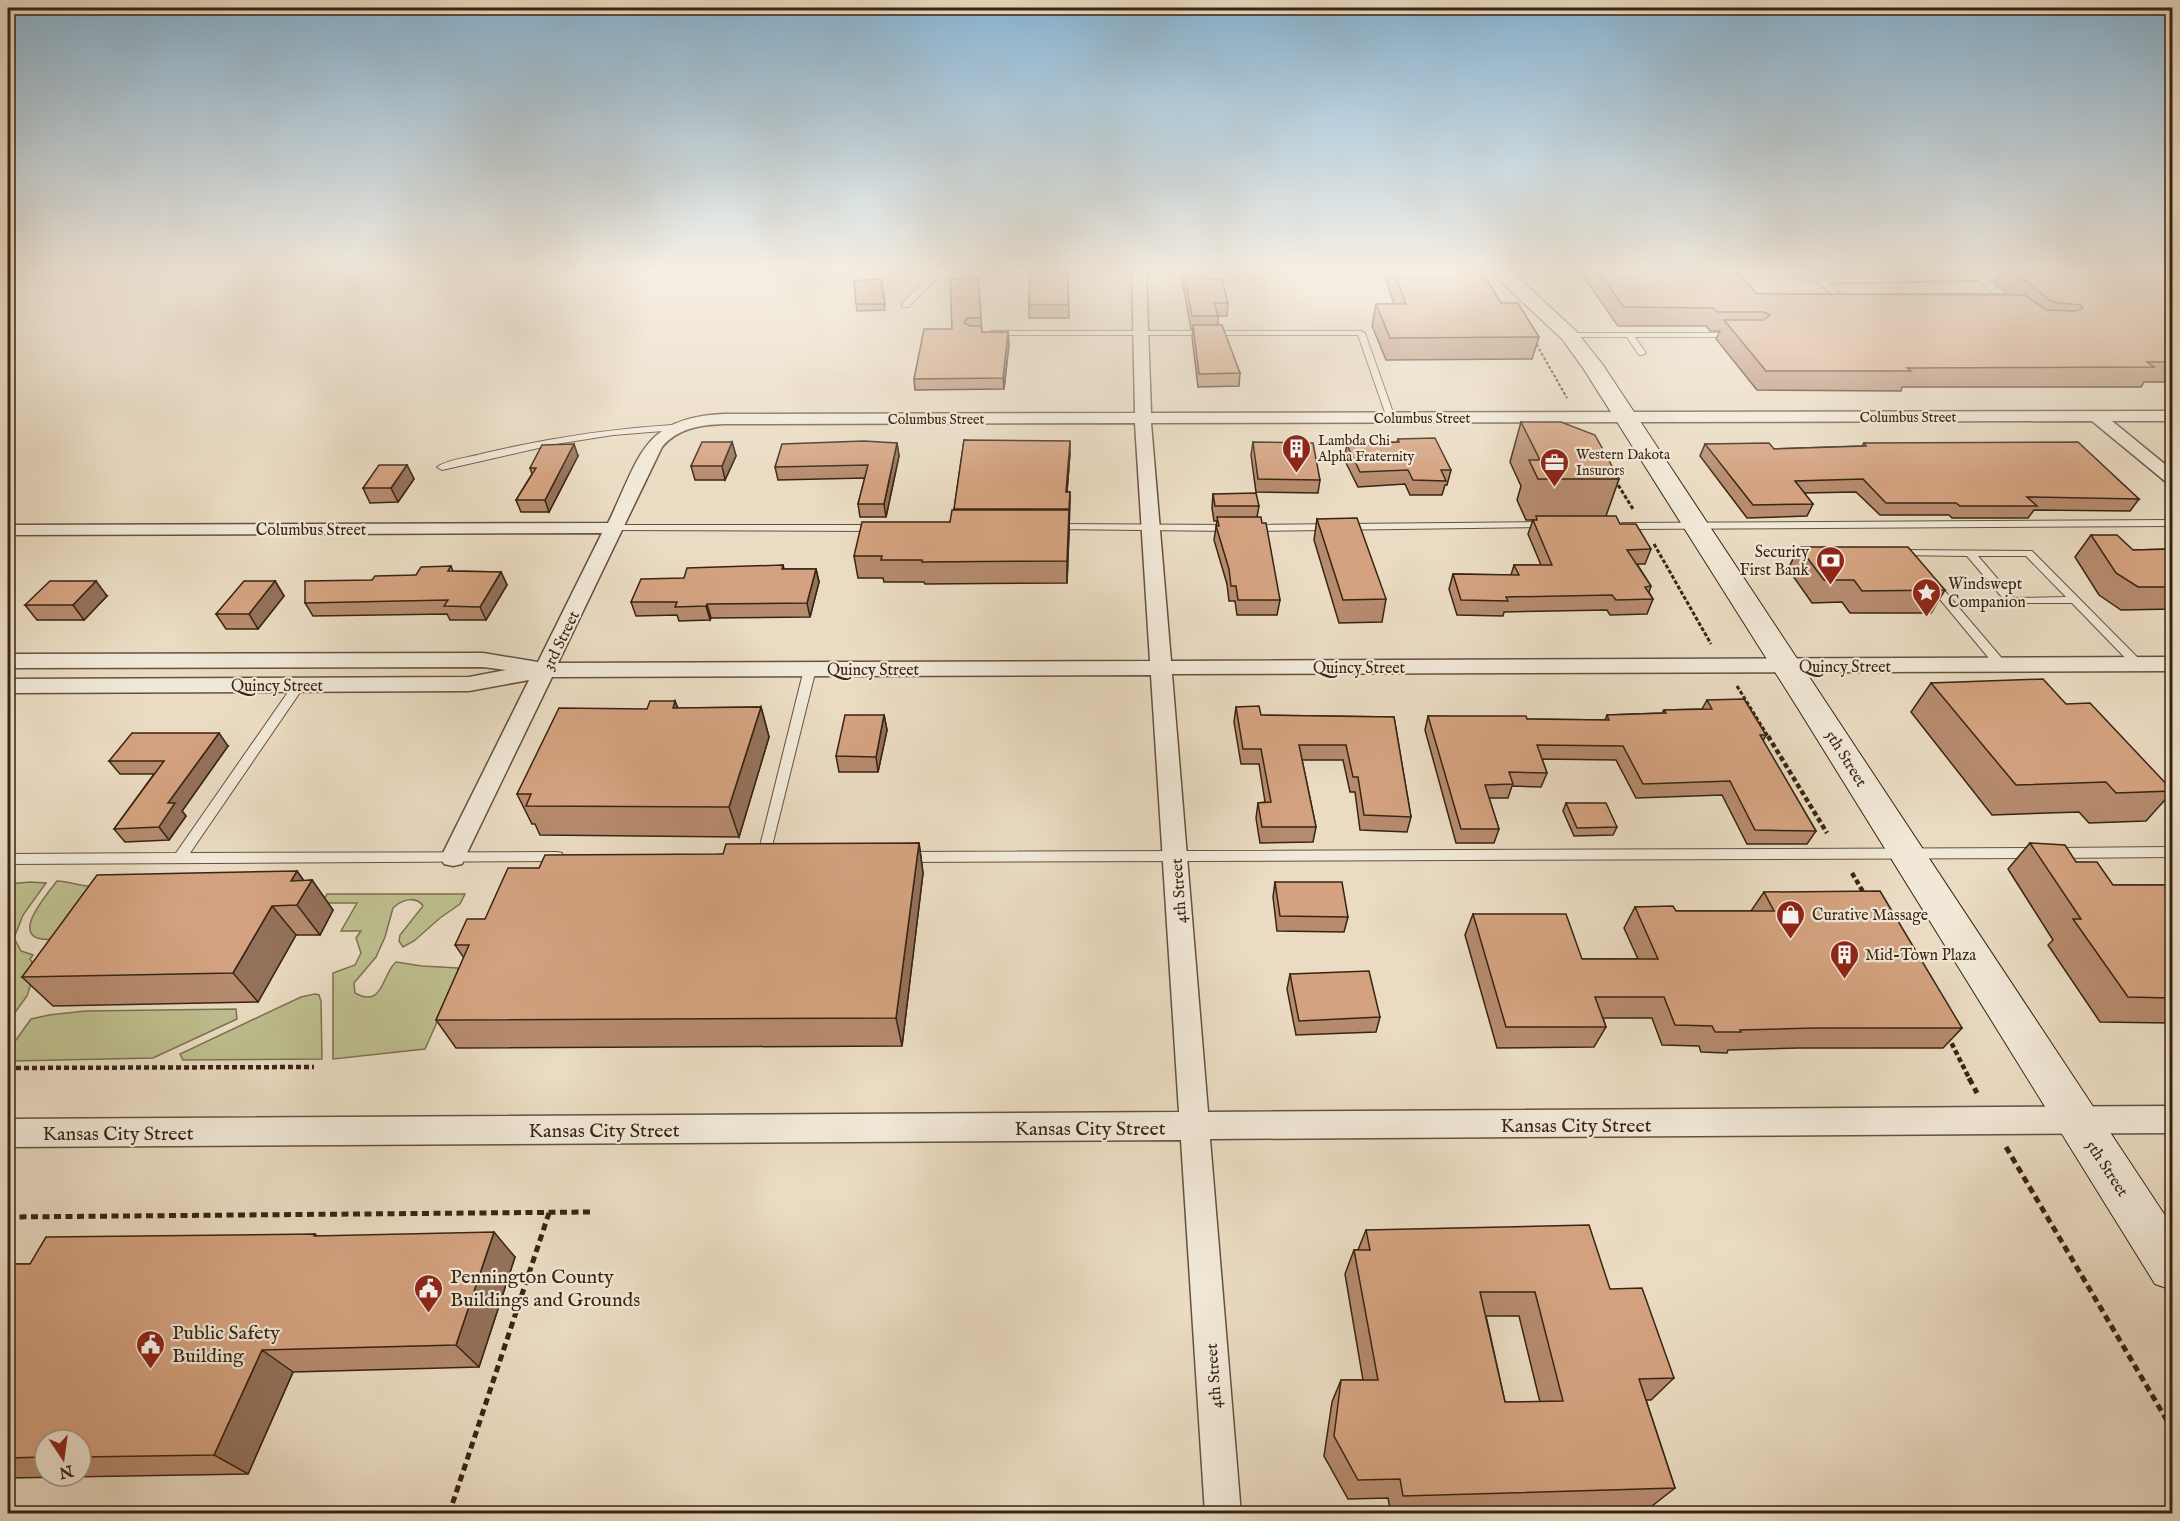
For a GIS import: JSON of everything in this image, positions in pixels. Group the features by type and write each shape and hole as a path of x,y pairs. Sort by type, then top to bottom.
{"main road":[{"name":"5th Street","path":"1573,340 1627,417 1789,666 2172,1267"}],"street":[{"name":"4th Street","path":"1139,340 1143,419 1223,1514"},
{"path":"2096,416 2172,478"},
{"name":"Columbus Street","path":"672,428 724,419 2172,416"},
{"name":"3rd Street","path":"453,857 654,446 672,428"},
{"name":"Columbus Street","path":"8,530 614,528"},
{"name":"Quincy Street","path":"8,661 483,660 546,670 2172,664"},
{"name":"Quincy Street","path":"8,686 469,684 546,670"},
{"name":"Kansas City Street","path":"8,1133 2172,1120"}],"lane":[{"path":"1364,340 1391,418"},
{"path":"1633,340 1642,352"},
{"path":"442,467 564,439 629,430 672,428"},
{"path":"1609,526 2172,523"},
{"path":"1045,528 1553,525"},
{"path":"614,528 889,528"},
{"path":"1790,553 1825,553"},
{"path":"1884,553 1911,557 1970,553 2029,553 2138,664"},
{"path":"1970,553 2011,602 2076,600"},
{"path":"1929,579 2001,665"},
{"path":"780,857 757,858 810,669"},
{"path":"180,858 300,685"},
{"path":"893,857 2172,852"},
{"path":"8,859 572,857"}],"path":[{"path":"8,1068 315,1067"},
{"path":"8,1217 590,1212"},
{"path":"449,1514 549,1213"}],"green space":[{"path":"57,881 94,886 57,939 41,939 33,935 30,928 32,919 36,909"},
{"path":"46,883 23,915 14,938 21,951 33,955 30,959 36,968 27,996 8,1022 8,884"},
{"path":"327,894 465,894 460,904 414,941 403,947 399,941 400,935 423,906 413,900 396,905 376,957 354,983 355,993 365,997 372,996 381,988 391,967 396,962 458,968 458,975 425,1049 333,1059 333,973 355,965 361,953 356,938 361,931 341,931 357,903 322,903"},
{"path":"319,995 321,1001 322,1059 183,1060 180,1054 301,997"},
{"path":"236,1009 237,1019 153,1058 14,1061 8,1051 31,1019 49,1015 85,1011"}],"building":[{"path":"922,340 1007,340 1003,378 914,379"},
{"path":"1195,340 1228,340 1240,373 1199,374"},
{"path":"1740,340 2172,340 2172,362 2147,362 2154,367 1766,371"},
{"path":"1521,422 1561,422 1595,435 1619,479 1538,479 1529,460 1540,460"},
{"path":"1435,438 1451,470 1441,470 1446,481 1413,480 1408,470 1360,472 1347,445 1399,442 1398,439"},
{"path":"964,440 1070,441 1066,492 1070,492 1069,509 954,509"},
{"path":"864,441 897,443 884,504 858,504 868,465 775,467 782,444"},
{"path":"702,442 732,442 722,466 691,466"},
{"path":"1253,442 1313,443 1320,480 1258,479"},
{"path":"2078,442 2139,499 2027,497 2037,506 1886,503 1863,479 1795,481 1813,504 1753,505 1705,444 1769,443 1774,449 1866,446 1864,443"},
{"path":"574,444 545,500 516,500 536,468 530,468 542,445"},
{"path":"379,465 407,465 391,488 363,488"},
{"path":"1256,493 1259,506 1215,506 1213,494"},
{"path":"952,510 1069,510 1067,561 922,562 922,560 881,560 882,556 854,556 862,522 950,522"},
{"path":"1536,516 1616,516 1620,524 1636,524 1651,549 1627,550 1651,586 1645,587 1653,599 1616,600 1612,595 1506,597 1508,601 1461,600 1453,574 1519,575 1514,565 1552,565 1533,520 1537,520"},
{"path":"1217,517 1261,517 1262,523 1266,523 1280,600 1238,600 1236,586 1231,586 1229,569 1216,526 1219,526"},
{"path":"1357,518 1386,599 1343,600 1317,519"},
{"path":"2091,535 2117,535 2133,550 2172,549 2172,587 2138,587 2116,573"},
{"path":"1799,547 1908,547 1945,590 1862,591 1854,580 1824,580"},
{"path":"783,565 782,569 816,569 807,603 707,604 706,606 675,607 677,602 631,602 641,579 684,578 687,568"},
{"path":"451,566 448,571 501,572 480,607 444,606 448,600 305,603 305,581 372,580 375,576 416,575 421,567"},
{"path":"50,581 96,581 73,605 25,605"},
{"path":"244,581 275,581 249,614 216,614"},
{"path":"2043,679 2066,704 2090,703 2172,791 2116,793 2106,782 2016,785 1931,683"},
{"path":"1744,699 1766,735 1760,735 1816,831 1755,830 1730,781 1643,784 1623,746 1537,745 1547,773 1509,772 1513,784 1485,785 1499,829 1461,829 1428,716 1526,716 1527,719 1609,720 1607,715 1712,709 1707,700"},
{"path":"650,701 675,701 673,708 761,707 729,807 526,806 531,794 517,794 559,708 647,709"},
{"path":"1259,706 1261,715 1394,717 1411,817 1364,815 1358,777 1353,777 1346,745 1299,745 1316,827 1262,827 1258,803 1271,802 1261,749 1243,749 1236,707"},
{"path":"845,715 884,715 876,757 836,756"},
{"path":"132,733 219,733 168,803 175,803 159,827 114,829 164,761 109,761"},
{"path":"1566,803 1606,803 1617,827 1577,828"},
{"path":"919,843 896,1018 436,1020 469,945 455,945 467,919 485,919 508,868 539,868 545,855 723,854 726,844"},
{"path":"2030,843 2065,845 2076,862 2097,862 2113,885 2172,885 2172,998 2128,997 2073,919 2081,919"},
{"path":"297,871 291,881 312,880 297,905 272,906 233,973 22,977 97,875"},
{"path":"1275,882 1342,882 1348,917 1280,916"},
{"path":"1880,891 1962,1028 1814,1028 1715,1032 1712,1026 1675,1025 1664,997 1595,997 1606,1027 1506,1027 1473,914 1566,914 1582,959 1658,959 1635,907 1673,906 1676,911 1774,911 1764,892"},
{"path":"1369,971 1380,1017 1299,1021 1290,974"},
{"path":"1589,1225 1610,1289 1642,1288 1674,1378 1639,1379 1675,1488 1403,1496 1400,1479 1358,1480 1334,1436 1341,1380 1378,1380 1354,1250 1370,1250 1366,1230","holes":["1480,1292 1535,1292 1563,1401 1505,1402"]},
{"name":"Public Safety Building","path":"494,1232 456,1345 262,1350 214,1455 93,1457 93,1428 33,1428 33,1457 8,1458 8,1264 30,1264 46,1237 315,1234 314,1236"}],"place":[{"name":"Lambda Chi Alpha Fraternity","path":"1297,474"},
{"name":"Western Dakota Insurors","path":"1555,488"},
{"name":"Security First Bank","path":"1830,586"},
{"name":"Windswept Companion","path":"1927,618"},
{"name":"Curative Massage","path":"1791,940"},
{"name":"Mid-Town Plaza","path":"1844,980"},
{"name":"Pennington County Buildings and Grounds","path":"429,1314"},
{"name":"Public Safety Building","path":"151,1370"}]}
